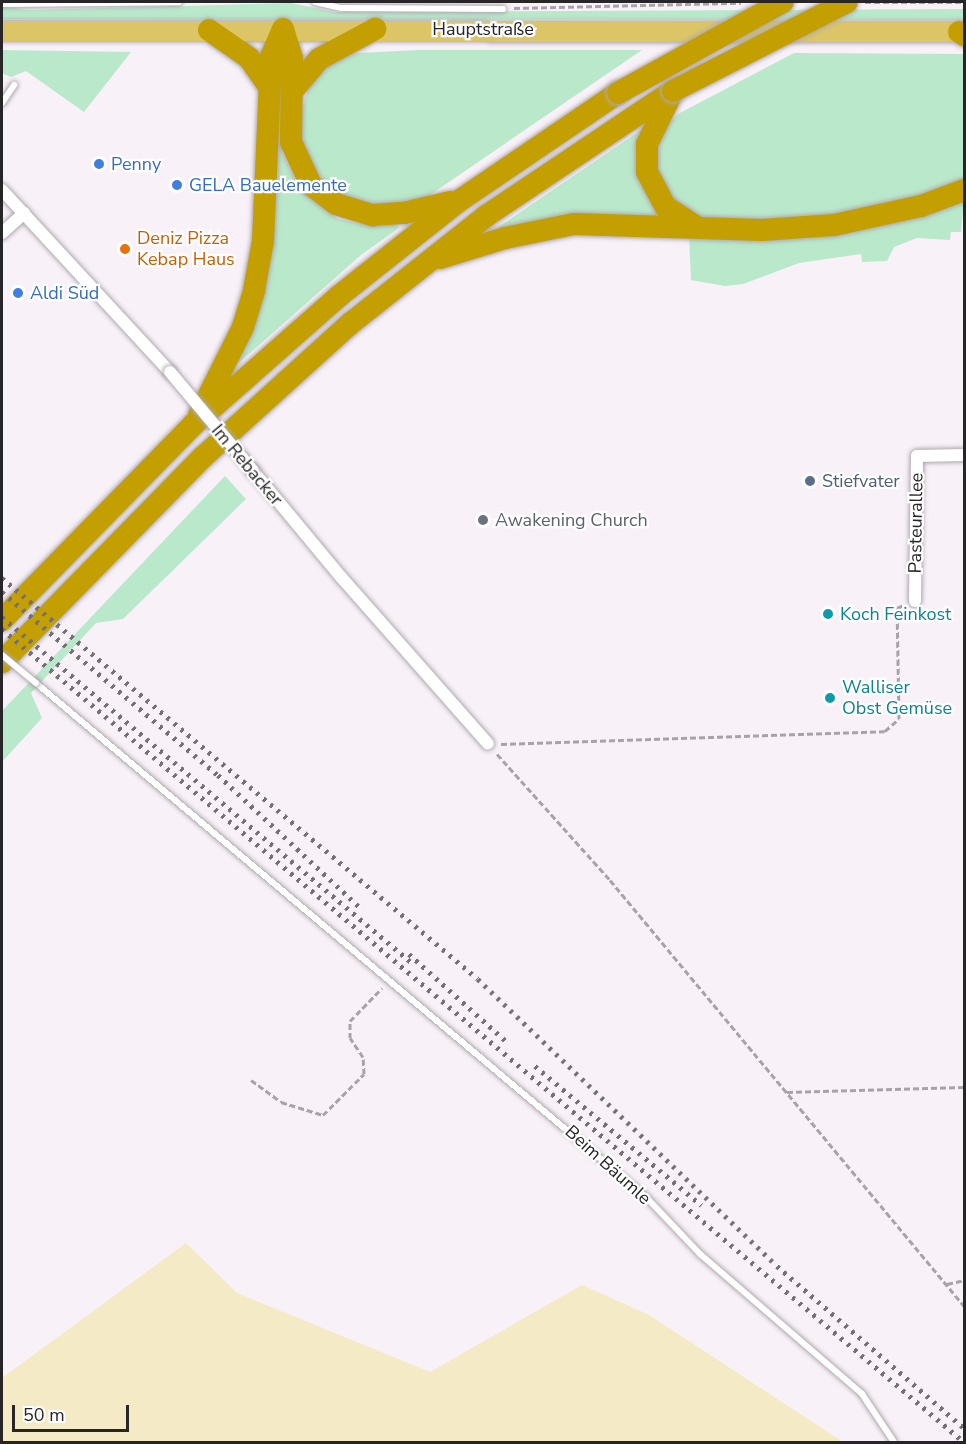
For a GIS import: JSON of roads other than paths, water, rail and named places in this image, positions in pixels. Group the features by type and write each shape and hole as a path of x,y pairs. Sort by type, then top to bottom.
{"highway":[{"path":"2,620 194,424 339,296 459,201 618,93 783,2"},
{"path":"2,662 211,450 351,323 427,262 551,170 672,91 847,2"},
{"path":"283,29 292,58 294,88 291,142 302,173 321,195 353,212 373,215 405,213 459,201"},
{"path":"194,424 243,327 254,290 263,241 271,57 283,29"},
{"path":"294,88 319,59 375,29"},
{"path":"209,30 249,58 269,87"},
{"path":"672,91 647,144 647,172 666,207 695,225"},
{"path":"427,262 505,238 574,224 695,225 762,230 834,225 895,213 964,189"}],"main road":[{"name":"Hauptstraße","path":"2,32 375,29 963,33"}],"street":[{"name":"Im Rebacker","path":"2,190 170,372 340,577 488,744"},
{"path":"2,233 24,213"},
{"name":"Pasteurallee","path":"915,601 917,456 964,455"}],"lane":[{"path":"2,4 179,2"},
{"path":"315,2 342,8 503,9"},
{"path":"2,103 14,86"},
{"name":"Beim Bäumle","path":"2,654 646,1197 700,1254 862,1394 894,1443"}],"railway":[{"path":"2,578 478,979 777,1266 964,1428"},
{"path":"2,592 218,775 363,910"},
{"path":"2,617 411,962"},
{"path":"2,629 964,1442"},
{"path":"409,954 507,1042"},
{"path":"535,1066 701,1205"}],"place":[{"name":"Penny","path":"99,164"},
{"name":"GELA Bauelemente","path":"177,185"},
{"name":"Deniz Pizza Kebap Haus","path":"125,249"},
{"name":"Aldi Süd","path":"18,293"},
{"name":"Stiefvater","path":"810,481"},
{"name":"Awakening Church","path":"483,520"},
{"name":"Koch Feinkost","path":"828,614"},
{"name":"Walliser Obst Gemüse","path":"830,698"}]}
